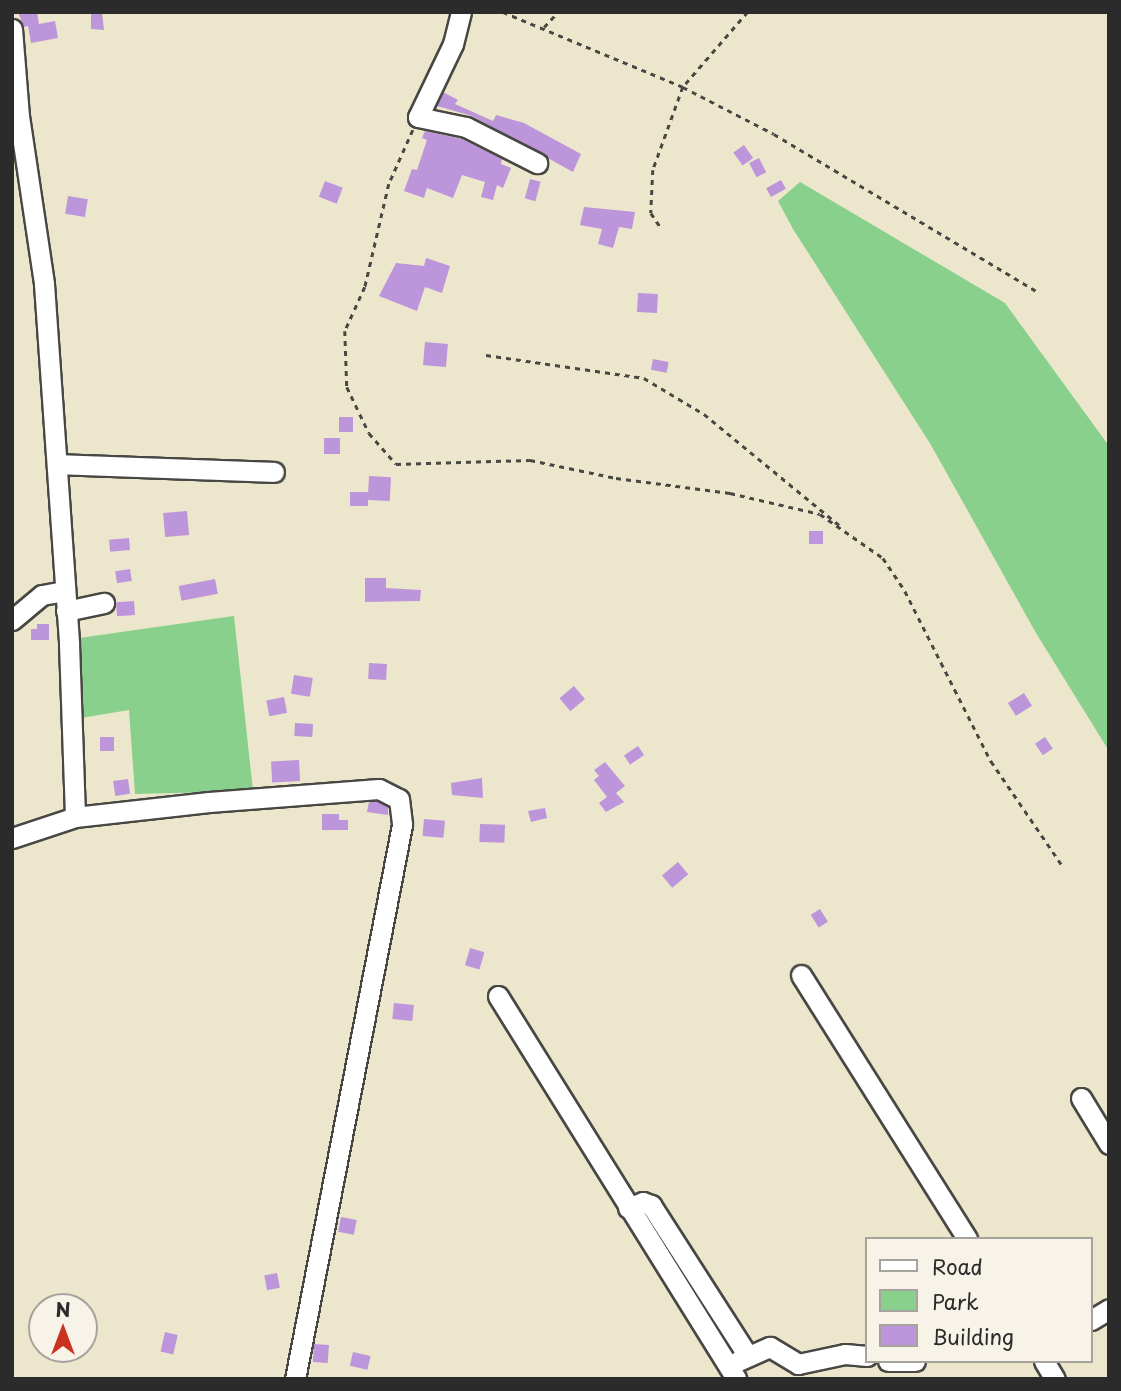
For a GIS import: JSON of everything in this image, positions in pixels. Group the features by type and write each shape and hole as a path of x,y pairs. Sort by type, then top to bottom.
{"street":[{"path":"461,12 453,44 418,117 466,127 537,163"},
{"path":"12,29 19,116 44,284 65,601 75,817"},
{"path":"57,464 274,472"},
{"path":"12,620 43,595 65,601 104,603"},
{"path":"12,838 75,817 369,790 394,793 402,805 355,1076 295,1379"},
{"path":"801,975 966,1237"},
{"path":"498,996 732,1373 748,1356 770,1347 797,1364 845,1354 866,1356"},
{"path":"1081,1098 1109,1144"},
{"path":"628,1208 643,1202 651,1205 748,1356"},
{"path":"1093,1319 1109,1309"},
{"path":"1045,1363 1055,1379"}],"path":[{"path":"503,12 683,87 774,134 1036,291"},
{"path":"544,27 558,12"},
{"path":"661,228 651,213 653,170 683,87 748,12"},
{"path":"418,117 389,184 365,287 345,331 347,387 369,433 396,464 530,460 779,503 820,514 883,558 905,591 990,761 1062,864"},
{"path":"486,355 644,379 704,414 850,534"}],"green space":[{"path":"800,182 1005,303 1109,446 1109,751 1036,633 931,445 793,229 778,201"},
{"path":"234,616 253,791 135,794 129,710 81,718 79,638"}],"building":[{"path":"18,12 37,12 39,24 55,21 58,38 31,43 28,26 24,27"},
{"path":"91,13 102,13 104,30 91,29"},
{"path":"443,92 458,100 455,104 493,121 496,115 524,123 581,154 573,172 472,116 437,106"},
{"path":"425,131 462,139 502,159 501,164 511,168 503,188 497,185 493,200 481,197 485,182 462,175 453,198 427,188 424,198 404,191 412,169 417,170 427,140 422,138"},
{"path":"744,145 753,158 743,166 733,152"},
{"path":"759,158 766,172 756,177 749,163"},
{"path":"530,179 541,182 535,201 525,198"},
{"path":"781,180 786,189 771,197 766,188"},
{"path":"325,181 343,188 337,204 319,197"},
{"path":"68,196 88,199 85,217 65,214"},
{"path":"584,207 635,212 632,229 619,227 613,248 598,244 602,229 580,225"},
{"path":"426,258 450,266 442,293 425,287 417,311 379,296 396,263 424,266"},
{"path":"638,293 658,294 657,313 637,312"},
{"path":"425,342 448,344 446,367 423,365"},
{"path":"653,359 669,362 667,373 651,370"},
{"path":"339,417 353,417 353,432 339,432"},
{"path":"324,438 340,438 340,454 324,454"},
{"path":"369,476 391,477 390,501 368,500"},
{"path":"350,492 368,492 368,506 350,506"},
{"path":"187,511 189,535 165,537 163,513"},
{"path":"809,531 823,531 823,544 809,544"},
{"path":"129,538 130,550 110,552 109,540"},
{"path":"130,569 132,581 117,583 115,571"},
{"path":"365,578 386,578 386,588 421,590 420,601 365,602"},
{"path":"215,579 218,594 182,601 179,586"},
{"path":"134,601 135,615 117,616 116,602"},
{"path":"37,624 49,624 49,640 31,640 31,629 37,629"},
{"path":"369,663 387,664 386,680 368,679"},
{"path":"294,675 313,678 310,697 291,694"},
{"path":"574,686 585,699 570,711 559,698"},
{"path":"1024,693 1032,706 1016,716 1008,703"},
{"path":"284,697 287,713 269,716 266,700"},
{"path":"295,723 313,724 312,737 294,736"},
{"path":"100,737 114,737 114,751 100,751"},
{"path":"1045,737 1053,749 1043,755 1035,744"},
{"path":"638,746 644,755 630,765 624,756"},
{"path":"299,760 300,781 272,782 271,761"},
{"path":"605,762 625,786 616,793 624,802 606,812 599,803 607,797 594,780 599,776 594,770"},
{"path":"482,778 483,798 452,795 451,783"},
{"path":"128,779 130,794 115,796 113,781"},
{"path":"377,801 388,807 388,815 367,812 369,802"},
{"path":"545,808 547,818 531,822 528,811"},
{"path":"322,814 339,814 339,820 348,820 348,830 322,830"},
{"path":"424,819 445,821 443,838 423,836"},
{"path":"480,824 505,825 504,843 479,842"},
{"path":"678,862 688,874 672,888 662,875"},
{"path":"820,909 828,922 819,928 811,915"},
{"path":"470,948 484,952 479,969 465,965"},
{"path":"394,1003 414,1005 412,1021 392,1019"},
{"path":"341,1217 357,1220 354,1235 338,1232"},
{"path":"277,1273 280,1288 267,1290 264,1275"},
{"path":"165,1332 178,1335 173,1354 161,1351"},
{"path":"314,1344 329,1345 328,1363 313,1362"},
{"path":"353,1352 371,1356 367,1370 350,1366"}]}
